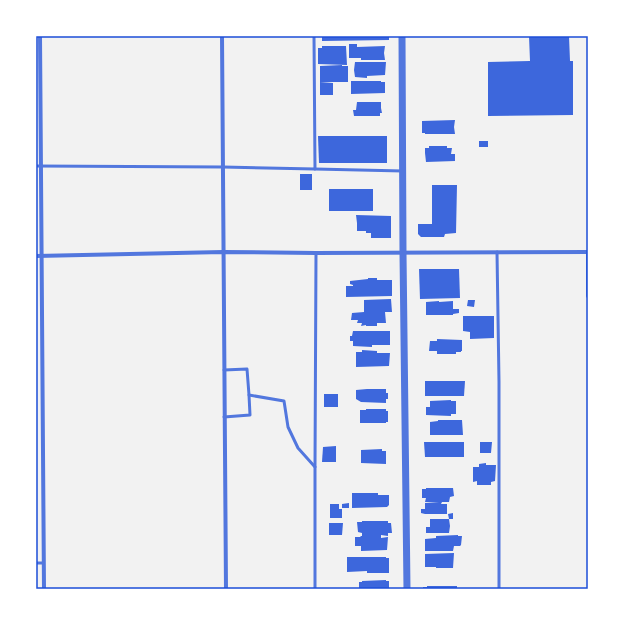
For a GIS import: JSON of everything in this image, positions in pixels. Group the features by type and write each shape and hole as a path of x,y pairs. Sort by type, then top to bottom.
{"street":[{"path":"40,36 38,166 42,256 44,589"},
{"path":"222,36 226,589"},
{"path":"402,36 407,589"},
{"path":"36,256 223,252 316,254 588,252 588,296"}],"lane":[{"path":"314,36 315,169"},
{"path":"38,166 403,170"},
{"path":"497,252 500,382 498,589"},
{"path":"316,254 316,589"},
{"path":"224,370 247,368 250,415 224,417"},
{"path":"249,395 284,401 288,427 298,448 315,467"},
{"path":"36,563 43,563"}],"building":[{"path":"322,36 389,36 389,40 322,41"},
{"path":"529,36 569,36 570,61 573,61 573,115 488,116 488,62 530,61"},
{"path":"349,44 357,44 357,47 385,46 385,60 361,60 361,58 349,58"},
{"path":"322,46 346,46 347,65 318,64 318,48 322,48"},
{"path":"355,62 386,62 385,75 367,76 367,78 355,77"},
{"path":"320,66 348,66 348,82 320,82"},
{"path":"351,81 385,82 385,93 351,94"},
{"path":"320,82 333,83 333,95 320,95"},
{"path":"357,102 381,102 382,113 380,113 380,116 354,116 353,110 356,110"},
{"path":"455,120 455,134 422,133 422,121"},
{"path":"318,136 387,136 387,163 319,163"},
{"path":"479,141 488,141 488,147 479,147"},
{"path":"429,146 447,146 447,148 452,148 451,154 455,154 455,161 426,162 425,148 429,148"},
{"path":"300,174 312,174 312,190 300,190"},
{"path":"432,185 457,185 456,233 445,234 444,237 421,237 418,234 418,224 432,224"},
{"path":"329,189 373,189 373,211 329,211"},
{"path":"356,215 391,216 391,238 371,238 371,233 366,233 366,231 357,231"},
{"path":"419,269 459,269 460,298 420,299"},
{"path":"377,278 377,280 392,280 392,296 346,297 346,286 353,286 350,284 350,281"},
{"path":"391,299 392,312 385,312 386,323 377,323 377,326 361,326 362,323 357,323 358,320 351,320 352,313 364,312 364,300"},
{"path":"468,300 475,300 474,307 467,306"},
{"path":"453,301 453,309 459,309 459,313 453,315 426,315 426,302"},
{"path":"463,316 494,316 494,338 470,339 470,332 463,331"},
{"path":"353,331 390,331 390,345 372,345 372,347 353,346 353,341 350,341 350,336 352,336"},
{"path":"437,339 462,340 462,351 456,352 456,354 437,354 437,351 429,351 430,341 437,341"},
{"path":"362,350 377,351 377,353 390,353 389,366 356,367 356,352 362,352"},
{"path":"425,381 465,381 464,396 425,396"},
{"path":"386,389 388,399 386,399 386,403 361,402 356,399 356,390"},
{"path":"324,394 338,394 338,407 324,407"},
{"path":"430,401 456,401 456,414 451,414 451,416 426,415 426,407 430,407"},
{"path":"386,409 386,411 388,411 388,422 360,423 360,410"},
{"path":"438,420 462,420 463,435 430,435 430,422"},
{"path":"424,442 464,442 464,457 425,457"},
{"path":"480,442 492,442 491,453 480,453"},
{"path":"336,446 336,462 322,462 323,447"},
{"path":"382,449 382,451 386,451 386,464 361,463 361,450"},
{"path":"486,463 486,465 496,465 495,481 491,482 491,485 477,485 477,481 473,482 473,467 479,467 479,464"},
{"path":"453,488 454,496 450,497 449,502 442,502 441,504 447,504 447,514 421,513 421,509 425,509 425,503 439,502 425,502 426,498 422,498 422,489"},
{"path":"352,493 378,493 378,495 389,495 389,505 387,507 352,508"},
{"path":"349,503 349,508 342,508 342,504"},
{"path":"330,504 339,504 339,509 342,509 342,518 330,518"},
{"path":"453,513 453,519 449,519 448,514"},
{"path":"430,519 449,519 449,533 426,533 426,527 430,527"},
{"path":"388,521 388,523 391,523 392,533 388,533 388,536 381,535 381,538 388,537 387,550 361,551 361,546 355,546 355,537 362,536 362,533 358,532 357,522"},
{"path":"329,523 343,523 342,535 329,535"},
{"path":"436,536 462,536 461,545 454,546 453,551 425,551 425,539 436,538"},
{"path":"454,553 453,568 425,567 425,554"},
{"path":"347,557 389,558 389,573 367,573 367,571 347,572"},
{"path":"362,581 389,581 389,589 359,589 359,582"},
{"path":"457,586 457,589 423,589 423,587"}]}
